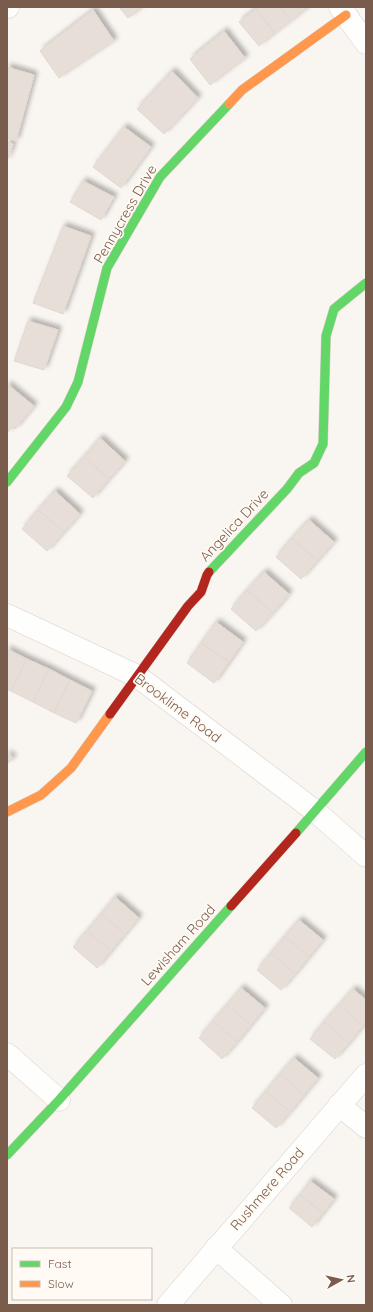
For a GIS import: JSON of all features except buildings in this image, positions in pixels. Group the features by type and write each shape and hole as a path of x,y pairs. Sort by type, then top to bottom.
{"street":[{"path":"343,11 366,43"},
{"name":"Pennycress Drive","path":"7,482 66,407 78,382 107,268 160,177 242,90 343,11"},
{"name":"Angelica Drive","path":"7,812 41,795 71,768 188,606 201,592 207,575 256,521 287,490 299,473 314,463 323,444 326,336 334,309 366,283"},
{"name":"Brooklime Road","path":"7,615 137,676 315,811 366,856"},
{"name":"Lewisham Road","path":"7,1155 59,1100 366,752"},
{"path":"7,1054 59,1100"},
{"name":"Rushmere Road","path":"168,1305 366,1075"},
{"path":"339,1106 366,1127"},
{"path":"216,1248 281,1305"}],"traffic: fast":[{"path":"7,482 66,407 78,382 107,268 160,177 229,104"},
{"path":"209,572 287,489 299,473 314,463 323,444 326,336 334,309 366,283"},
{"path":"296,833 366,752"},
{"path":"7,1155 59,1100 231,906"}],"traffic: slow":[{"path":"229,104 242,90 346,15"},
{"path":"7,812 41,795 71,768 110,714"}],"traffic: jam":[{"path":"110,714 188,606 201,592 209,572"},
{"path":"231,906 296,833"}]}
